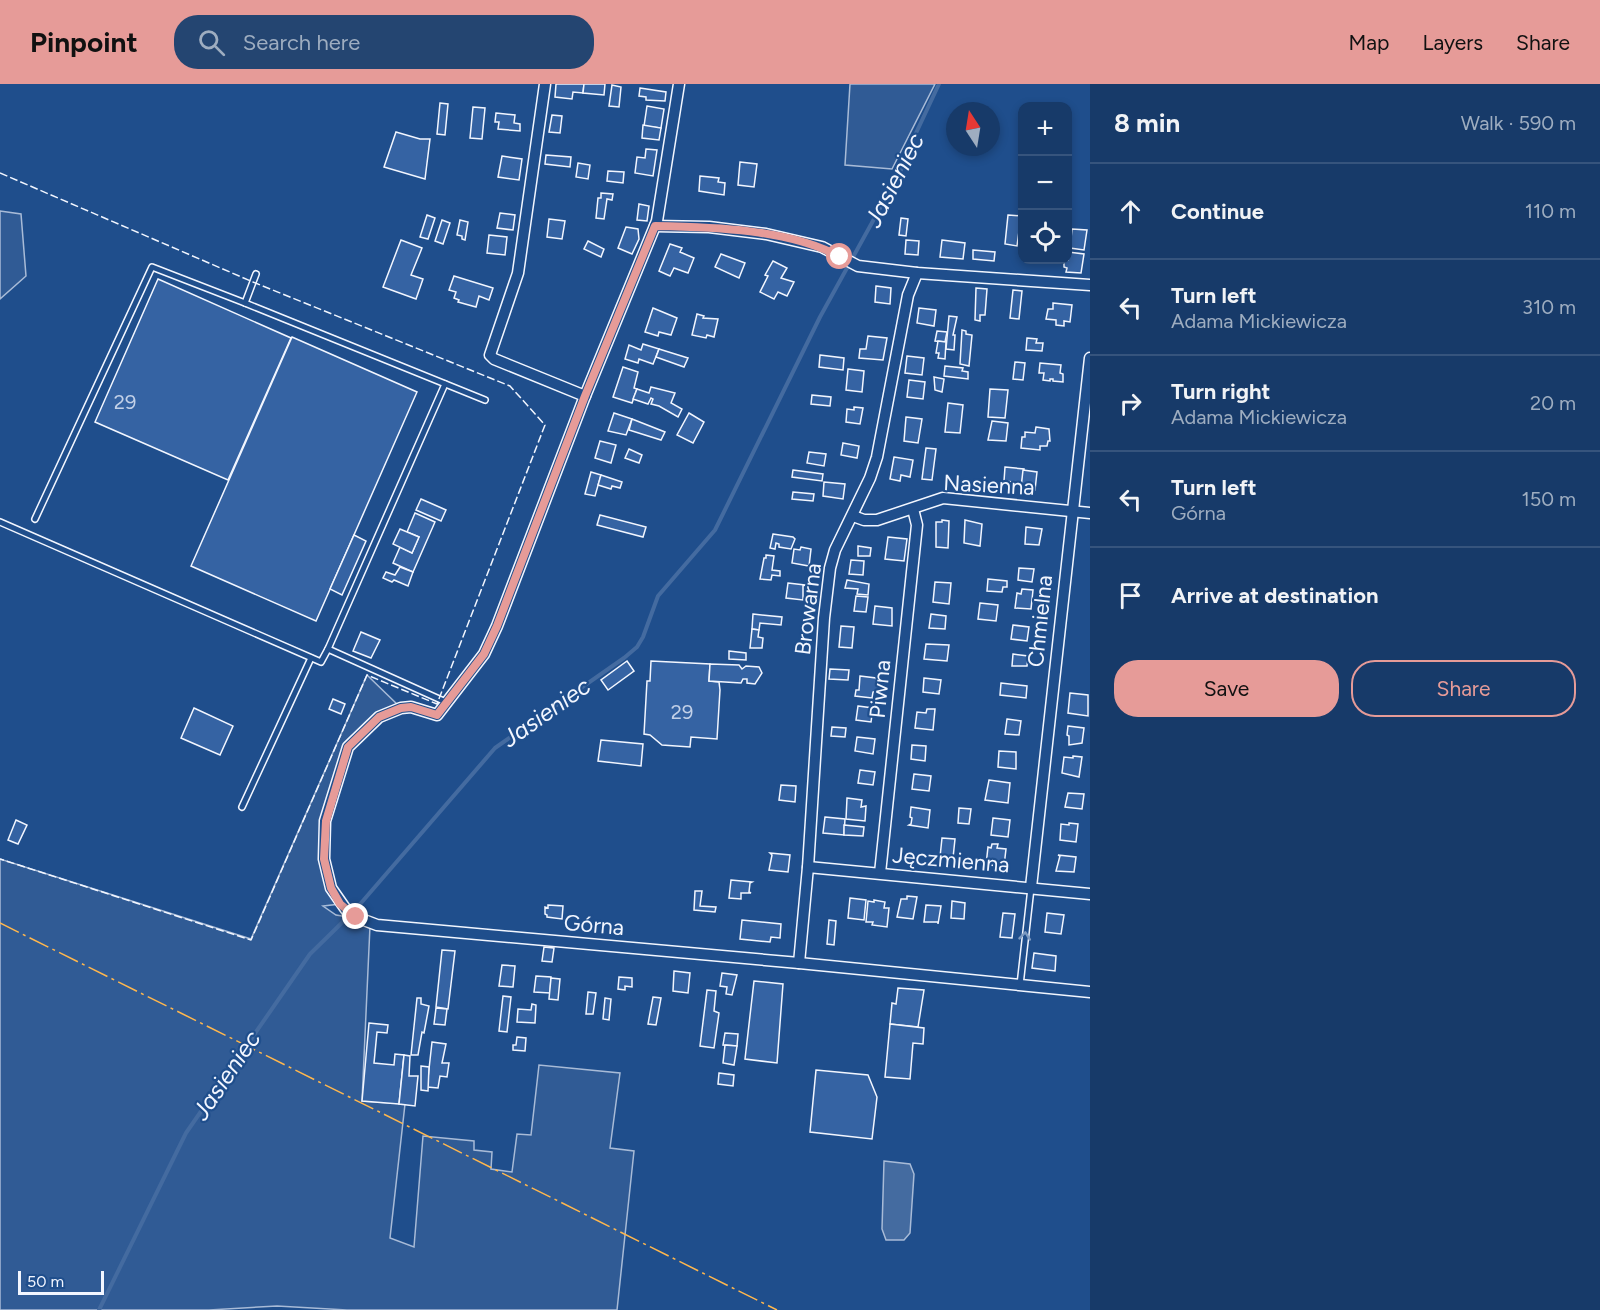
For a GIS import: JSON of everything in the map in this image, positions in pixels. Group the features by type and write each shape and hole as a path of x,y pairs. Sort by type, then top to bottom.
{"street":[{"path":"545,84 518,273 490,355 494,359 585,396"},
{"path":"448,703 484,654 497,626 585,396 655,226 664,188 679,84"},
{"path":"655,226 709,227 766,234 822,247 858,266 917,273 1090,285"},
{"name":"Browarna","path":"799,963 808,867 824,618 830,568 836,550 870,478 877,456 908,295 917,273"},
{"name":"Chmielna","path":"1031,887 1090,358"},
{"name":"Nasienna","path":"853,516 864,520 877,520 943,498 1090,513"},
{"name":"Piwna","path":"880,873 917,525 913,509"},
{"name":"Górna","path":"448,703 437,715 411,707 401,708 379,717 348,747 326,821 324,859 331,888 351,914 377,925 1090,992"},
{"name":"Jęczmienna","path":"808,867 1090,894"}],"lane":[{"path":"35,519 152,267 485,400"},
{"path":"245,303 256,274"},
{"path":"0,522 321,662 446,384"},
{"path":"328,649 448,703"},
{"path":"242,807 311,658"},
{"path":"1020,985 1031,887"}],"shaded area":[{"path":"850,84 935,84 892,169 845,165"},
{"path":"0,211 21,214 26,276 0,299"},
{"path":"367,675 401,708 379,717 348,747 325,821 324,859 340,904 323,906 346,920 370,926 362,1101 405,1104 390,1238 414,1247 423,1136 474,1141 474,1150 492,1152 491,1169 512,1172 517,1134 531,1135 539,1065 620,1073 610,1148 634,1151 617,1310 347,1310 277,1306 209,1310 0,1310 0,859 251,939"},
{"path":"884,1161 910,1164 914,1174 910,1233 904,1240 886,1240 882,1229"}],"building":[{"path":"556,84 584,84 583,93 573,92 572,99 555,97"},
{"path":"584,84 605,84 604,95 583,93"},
{"path":"612,85 621,87 619,107 609,106"},
{"path":"640,88 666,92 665,101 646,100 646,97 639,96"},
{"path":"440,103 448,104 445,135 437,134"},
{"path":"647,106 664,109 661,128 644,126"},
{"path":"473,107 485,108 482,139 470,138"},
{"path":"496,113 515,115 514,123 520,124 520,131 498,129 499,122 495,122"},
{"path":"552,115 562,116 560,133 549,132"},
{"path":"643,125 661,128 659,140 642,138"},
{"path":"396,132 420,139 430,139 425,179 384,167"},
{"path":"646,149 657,150 653,176 635,173 637,157 645,158"},
{"path":"546,155 571,157 570,167 545,164"},
{"path":"502,156 522,159 519,180 498,177"},
{"path":"740,162 757,164 754,187 738,185"},
{"path":"578,163 590,165 588,179 576,177"},
{"path":"608,171 624,172 623,183 607,181"},
{"path":"700,176 719,178 718,182 725,183 724,195 699,191"},
{"path":"601,193 613,194 612,200 607,199 604,219 596,218 598,198 601,198"},
{"path":"639,204 649,206 647,221 637,220"},
{"path":"500,213 515,215 513,230 497,228"},
{"path":"427,215 435,218 428,239 420,237"},
{"path":"1008,215 1018,216 1017,246 1005,244"},
{"path":"901,218 908,219 906,236 899,235"},
{"path":"549,219 565,221 562,239 547,237"},
{"path":"442,220 450,223 443,244 435,241"},
{"path":"460,220 468,222 465,240 462,236 457,235"},
{"path":"626,227 638,229 639,239 632,254 618,248"},
{"path":"1072,229 1087,230 1084,250 1072,248"},
{"path":"489,235 507,237 505,255 487,253"},
{"path":"401,240 422,248 411,275 423,279 416,299 383,287"},
{"path":"906,240 919,241 918,255 905,254"},
{"path":"942,240 965,243 963,259 940,257"},
{"path":"588,241 604,249 601,257 584,249"},
{"path":"670,244 682,248 680,252 694,258 688,273 674,268 670,276 659,271"},
{"path":"973,250 995,252 994,261 973,259"},
{"path":"1072,252 1084,254 1081,273 1066,272 1067,268 1064,264 1072,264"},
{"path":"721,254 745,263 739,278 715,267"},
{"path":"773,261 787,268 781,278 794,282 787,296 778,292 774,299 760,292 768,276 765,275"},
{"path":"454,276 493,288 489,300 479,296 476,307 458,302 459,300 454,298 456,292 449,290"},
{"path":"158,279 291,338 228,480 95,422"},
{"path":"876,286 891,288 890,304 875,302"},
{"path":"976,288 987,289 985,315 980,315 980,321 975,320"},
{"path":"1013,290 1022,291 1019,319 1010,318"},
{"path":"1053,303 1072,305 1070,322 1064,321 1064,326 1056,325 1056,320 1046,319 1048,309 1053,309"},
{"path":"653,308 677,318 671,335 659,332 658,336 645,332"},
{"path":"919,308 936,310 934,326 917,323"},
{"path":"697,314 704,316 703,318 718,319 714,337 692,335"},
{"path":"949,316 957,317 953,335 955,335 954,350 946,349"},
{"path":"962,330 972,335 969,366 960,364"},
{"path":"937,331 947,332 945,342 935,341"},
{"path":"868,336 887,338 883,360 859,358 860,349 866,349"},
{"path":"292,337 417,392 316,621 191,566"},
{"path":"1027,338 1037,339 1036,343 1043,343 1042,351 1026,350"},
{"path":"938,341 946,342 945,359 938,358 939,353 936,353"},
{"path":"643,344 659,349 653,364 639,359 638,363 625,359 629,345 641,350"},
{"path":"659,349 688,358 684,367 656,357"},
{"path":"820,355 844,358 843,370 819,367"},
{"path":"907,356 924,358 922,375 905,373"},
{"path":"1015,362 1025,363 1023,380 1013,379"},
{"path":"1040,363 1061,365 1060,373 1063,374 1063,382 1053,381 1053,379 1043,380 1044,373 1039,373"},
{"path":"945,366 963,368 962,371 968,372 968,379 944,376"},
{"path":"623,367 638,372 634,388 637,389 632,403 613,397"},
{"path":"848,369 864,371 862,392 846,390"},
{"path":"934,377 944,379 942,392 935,390"},
{"path":"909,380 925,382 923,399 907,397"},
{"path":"651,387 675,393 671,403 682,409 678,417 651,404 653,399 651,398 648,404 633,399 637,389 649,393"},
{"path":"990,389 1008,390 1005,418 988,417"},
{"path":"812,395 831,397 830,406 811,404"},
{"path":"948,403 963,405 960,433 945,432"},
{"path":"854,407 863,408 860,424 846,422 847,409 854,410"},
{"path":"614,413 632,419 626,435 608,431"},
{"path":"689,413 704,422 693,443 677,435"},
{"path":"906,417 922,419 918,443 904,441"},
{"path":"632,419 665,432 661,440 629,430"},
{"path":"992,421 1008,423 1006,441 988,440"},
{"path":"1036,427 1049,429 1050,441 1047,446 1040,446 1040,450 1021,448 1025,432 1035,433"},
{"path":"600,441 616,445 611,463 595,458"},
{"path":"843,443 859,446 857,458 841,455"},
{"path":"926,448 936,449 932,480 922,479"},
{"path":"629,449 642,455 639,463 625,458"},
{"path":"809,452 826,454 824,466 807,463"},
{"path":"894,457 913,460 910,477 901,475 900,481 890,479"},
{"path":"1005,467 1024,469 1022,483 1004,481"},
{"path":"793,470 823,474 822,481 792,477"},
{"path":"1023,470 1037,472 1035,490 1021,488"},
{"path":"591,472 601,475 595,496 585,494"},
{"path":"601,475 622,482 620,488 612,486 611,489 598,485"},
{"path":"824,482 845,484 843,499 823,496"},
{"path":"793,492 814,494 813,501 792,499"},
{"path":"421,499 446,510 441,521 416,510"},
{"path":"415,513 435,522 413,572 393,563 400,547 412,553 419,537 407,532"},
{"path":"600,515 646,527 643,537 597,525"},
{"path":"942,520 949,521 948,548 936,547 936,522 942,522"},
{"path":"965,520 982,524 980,546 964,543"},
{"path":"1026,527 1042,529 1039,545 1025,544"},
{"path":"400,529 419,537 412,553 393,544"},
{"path":"773,534 793,537 795,539 791,549 779,547 776,543 775,549 770,548"},
{"path":"354,535 366,541 342,595 330,589"},
{"path":"888,537 907,539 904,561 885,559"},
{"path":"858,546 871,548 870,556 858,556"},
{"path":"801,547 811,549 809,566 792,563 794,549 800,550"},
{"path":"766,555 774,556 772,570 780,571 780,576 772,575 771,580 760,579"},
{"path":"851,560 864,561 863,575 849,574"},
{"path":"400,567 413,572 408,586 383,578 386,572 395,575"},
{"path":"1019,568 1034,569 1032,582 1018,580"},
{"path":"988,579 1007,581 1007,587 1003,587 1002,592 987,591"},
{"path":"847,580 869,584 868,595 857,594 858,589 845,588"},
{"path":"935,582 951,583 949,604 933,602"},
{"path":"788,583 805,585 803,586 803,600 786,598"},
{"path":"1022,589 1033,590 1031,609 1015,608 1017,593 1021,594"},
{"path":"856,596 868,597 866,612 854,611"},
{"path":"980,603 998,605 996,621 978,619"},
{"path":"875,606 892,608 892,626 873,624"},
{"path":"753,614 782,617 781,625 760,623 759,630 752,629"},
{"path":"931,614 946,616 945,629 929,628"},
{"path":"1013,625 1029,627 1027,641 1011,639"},
{"path":"841,626 854,627 852,648 839,647"},
{"path":"752,629 759,630 758,637 763,638 762,648 750,648"},
{"path":"361,632 380,640 371,658 353,651"},
{"path":"926,644 949,645 947,661 924,659"},
{"path":"729,651 746,653 746,660 729,659"},
{"path":"1013,654 1028,656 1027,666 1012,666"},
{"path":"627,661 634,671 608,690 601,680"},
{"path":"651,661 710,664 709,681 719,682 720,690 717,739 691,737 690,747 662,745 650,735 644,734 647,681 650,681"},
{"path":"710,664 739,665 742,669 746,666 759,667 762,673 755,684 747,683 747,679 743,679 741,683 709,681"},
{"path":"830,669 849,670 848,680 829,679"},
{"path":"860,676 876,678 876,684 880,685 882,690 873,692 872,698 855,696 856,690 859,690"},
{"path":"924,678 941,680 939,694 923,692"},
{"path":"1001,683 1027,686 1026,698 1000,695"},
{"path":"1070,693 1088,695 1088,716 1068,713"},
{"path":"333,699 345,704 341,714 329,709"},
{"path":"858,706 873,708 871,722 856,720"},
{"path":"194,708 233,726 220,755 181,738"},
{"path":"927,709 935,709 933,730 915,728 917,712 926,713"},
{"path":"1007,719 1021,721 1019,735 1005,734"},
{"path":"1068,726 1084,728 1082,743 1069,745"},
{"path":"832,727 846,728 845,737 831,736"},
{"path":"857,737 875,739 873,754 855,751"},
{"path":"601,740 643,744 641,766 598,761"},
{"path":"912,745 926,746 925,761 911,759"},
{"path":"999,751 1016,752 1016,769 998,767"},
{"path":"1073,756 1082,757 1079,777 1062,773 1064,757 1073,758"},
{"path":"860,770 875,772 873,785 858,783"},
{"path":"914,774 931,776 929,791 912,789"},
{"path":"989,780 1010,783 1008,803 985,800"},
{"path":"781,785 796,786 795,802 779,800"},
{"path":"1068,793 1084,794 1082,809 1065,807"},
{"path":"847,798 862,800 861,807 866,806 865,821 846,819"},
{"path":"911,807 930,810 928,828 909,825 912,818 910,817"},
{"path":"959,808 971,809 969,824 958,823"},
{"path":"825,817 845,819 844,835 823,833"},
{"path":"993,818 1010,820 1008,837 991,835"},
{"path":"16,820 27,825 18,844 8,840"},
{"path":"1069,823 1078,824 1076,842 1060,840 1061,824 1069,825"},
{"path":"844,825 864,827 863,836 844,835"},
{"path":"942,838 955,839 953,858 940,857"},
{"path":"992,844 998,844 997,848 1006,849 1004,866 986,865 988,847 991,848"},
{"path":"770,853 790,855 788,872 769,870 772,855"},
{"path":"1058,855 1076,857 1074,872 1056,871 1060,856"},
{"path":"731,880 752,882 749,892 751,893 741,893 741,899 729,898"},
{"path":"695,891 702,891 700,906 716,907 715,912 694,910"},
{"path":"907,896 917,897 913,919 897,917 901,899 907,899"},
{"path":"850,898 866,900 864,920 848,918"},
{"path":"874,900 885,902 884,908 889,908 887,927 866,922 868,901 874,902"},
{"path":"952,901 965,903 964,919 951,918"},
{"path":"548,905 563,906 562,919 547,917 545,907 548,908"},
{"path":"926,905 941,906 938,924 938,922 924,922"},
{"path":"1003,913 1015,914 1012,938 1000,937"},
{"path":"1047,913 1064,915 1061,934 1045,932"},
{"path":"742,920 781,924 780,938 771,937 770,942 740,939"},
{"path":"829,920 836,921 834,945 827,944"},
{"path":"544,947 554,948 552,962 542,961"},
{"path":"442,950 455,951 448,1009 436,1007"},
{"path":"1034,953 1056,956 1055,971 1032,968"},
{"path":"502,965 515,966 513,987 499,986"},
{"path":"674,971 690,973 688,993 673,991"},
{"path":"722,973 737,975 732,995 726,994 727,987 720,986"},
{"path":"536,976 551,977 550,993 534,992"},
{"path":"619,977 632,978 632,987 625,986 625,990 618,989"},
{"path":"551,978 560,979 558,1000 549,999"},
{"path":"754,981 783,984 777,1063 745,1059"},
{"path":"898,988 924,990 918,1027 890,1024 892,1003 896,1004"},
{"path":"707,990 716,991 714,1011 719,1013 714,1048 700,1046"},
{"path":"588,992 596,993 593,1014 586,1014"},
{"path":"503,996 511,997 507,1032 499,1031"},
{"path":"653,997 661,998 656,1025 648,1024"},
{"path":"417,998 421,998 421,1004 429,1006 418,1055 411,1055"},
{"path":"605,998 611,999 609,1020 603,1019"},
{"path":"532,1004 536,1005 535,1023 517,1022 518,1009 531,1010"},
{"path":"436,1008 447,1009 445,1025 434,1024"},
{"path":"369,1023 388,1025 387,1033 377,1032 374,1063 394,1065 395,1054 404,1055 399,1104 362,1101"},
{"path":"890,1024 924,1028 923,1044 913,1043 910,1079 885,1077"},
{"path":"725,1033 738,1034 737,1046 723,1045"},
{"path":"517,1037 526,1038 525,1051 513,1050"},
{"path":"432,1042 446,1044 442,1063 449,1063 447,1077 440,1076 438,1088 427,1087"},
{"path":"725,1045 737,1046 734,1065 723,1063"},
{"path":"404,1055 410,1056 409,1076 418,1076 415,1106 399,1104"},
{"path":"421,1066 429,1067 428,1091 421,1090"},
{"path":"816,1070 868,1075 877,1097 872,1139 810,1132"},
{"path":"719,1073 734,1075 733,1086 718,1084"}],"waterway":[{"name":"Jasieniec","path":"99,1310 186,1133 310,954 355,910 495,748 637,647 658,596 715,530 820,317 901,170 939,84"}],"fence":[{"path":"0,173 253,282 510,386 545,425 437,704 367,675 251,940 0,859"}],"power":[{"path":"0,923 777,1310"}],"route":[{"path":"356,917 340,904 331,888 324,859 326,821 348,747 379,717 401,708 411,707 437,715 484,654 497,626 616,317 655,226 709,227 766,234 822,247 840,257"}]}
